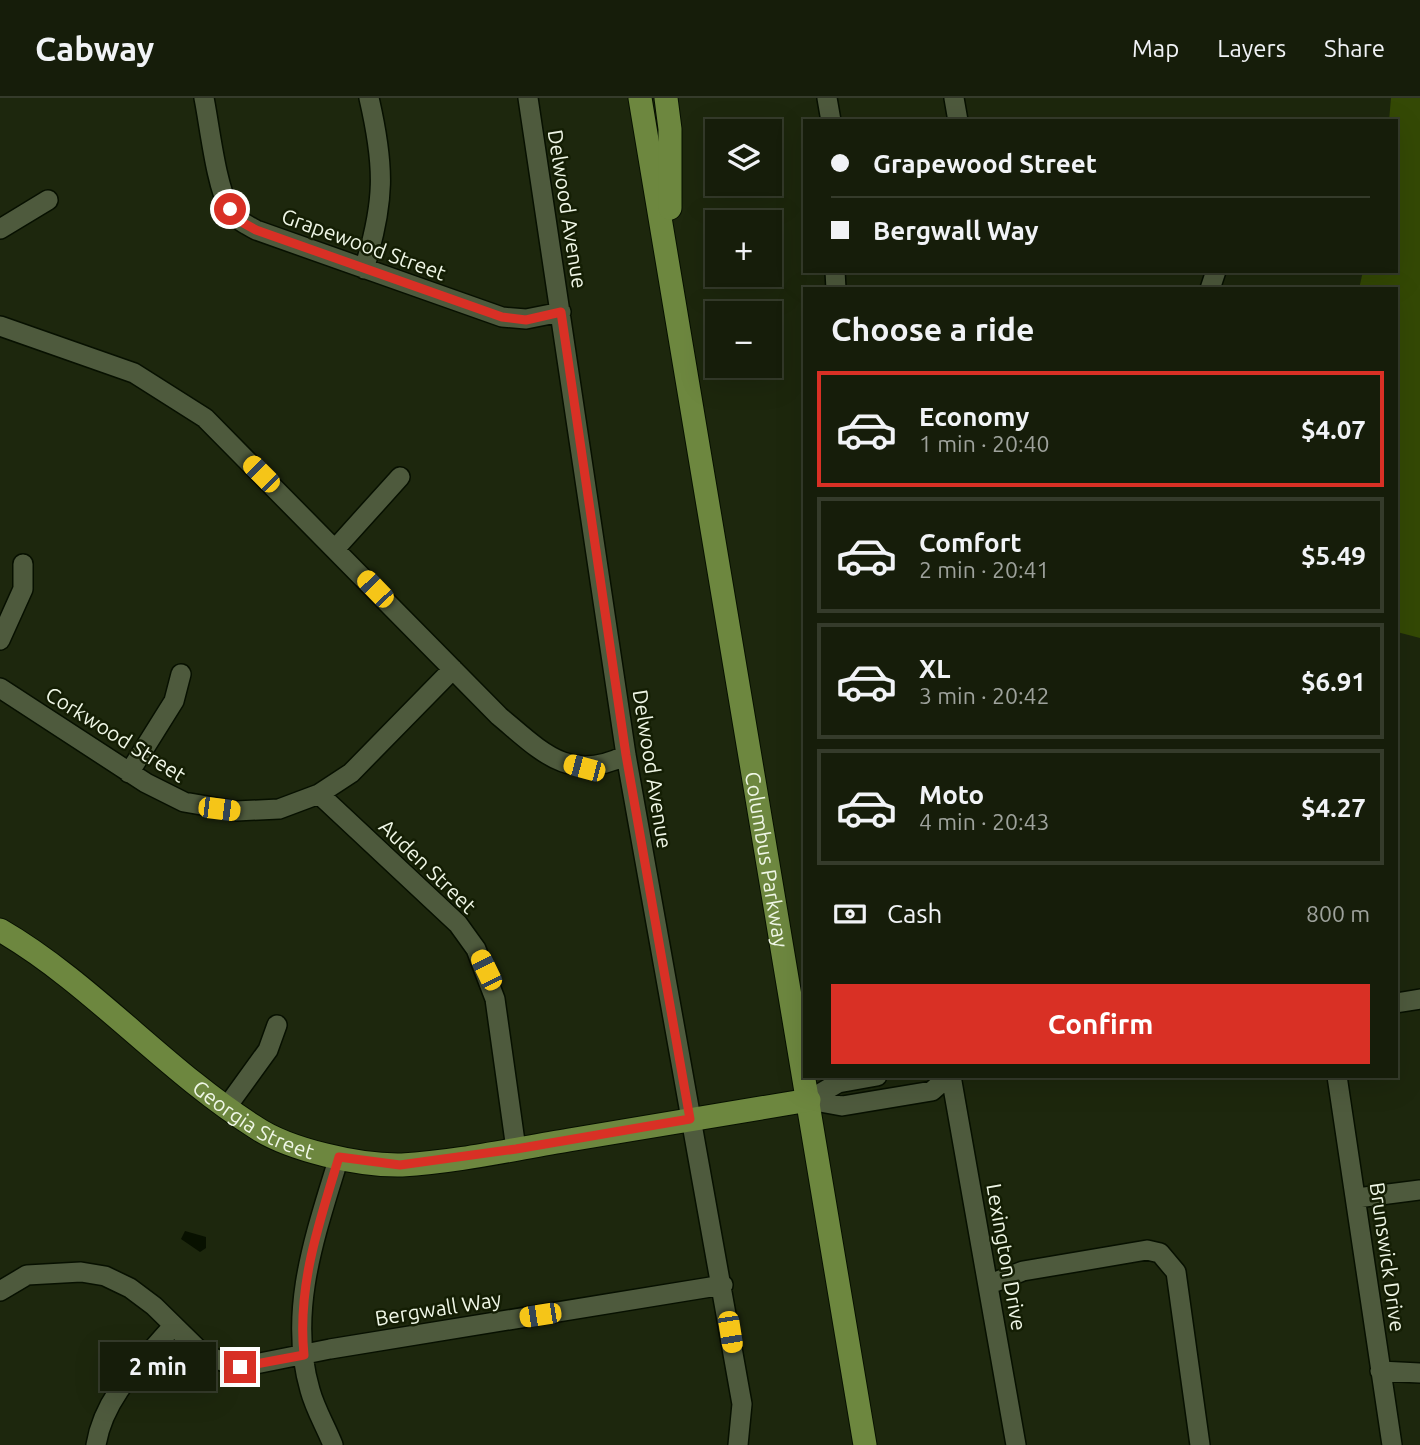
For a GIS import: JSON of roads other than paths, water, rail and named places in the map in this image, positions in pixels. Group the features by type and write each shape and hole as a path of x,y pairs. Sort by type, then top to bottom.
{"main road":[{"name":"Columbus Parkway","path":"640,98 803,1065"},
{"name":"Columbus Parkway","path":"666,98 670,129 669,275"},
{"name":"Georgia Street","path":"0,930 56,970 226,1108 281,1141 339,1157 400,1165 516,1149 809,1100"},
{"name":"Columbus Parkway","path":"805,1078 865,1445"}],"street":[{"name":"Grapewood Street","path":"204,98 219,174 230,209 238,220 256,230 502,317 526,320 561,312"},
{"path":"363,269 378,223 382,188 369,98"},
{"name":"Delwood Avenue","path":"528,98 626,755 690,1119 723,1285 742,1404 738,1445"},
{"path":"827,98 831,119"},
{"path":"954,98 958,119"},
{"path":"0,229 48,200"},
{"path":"0,326 134,373 205,418 499,716 551,759 584,768 608,764 626,755"},
{"path":"336,548 400,477"},
{"path":"0,640 23,589 23,564"},
{"name":"Corkwood Street","path":"0,688 129,772 184,802 236,811 279,809 318,794 351,773 453,669"},
{"path":"129,772 174,701 181,674"},
{"name":"Auden Street","path":"318,794 458,924 476,949 495,999 516,1149"},
{"path":"1398,1003 1420,999"},
{"path":"226,1108 268,1051 277,1024"},
{"name":"Georgia Street","path":"809,1100 838,1083 866,1078"},
{"name":"Georgia Street","path":"809,1100 842,1105 932,1091 948,1078"},
{"name":"Lexington Drive","path":"950,1078 990,1284 1016,1445"},
{"name":"Brunswick Drive","path":"1337,1078 1392,1445"},
{"path":"333,1445 310,1390 300,1321 308,1261 339,1157"},
{"path":"1357,1198 1420,1190"},
{"path":"990,1284 1023,1271 1147,1250 1160,1253 1176,1272 1200,1445"},
{"name":"Bergwall Way","path":"0,1291 27,1275 81,1272 105,1276 130,1288 154,1306 204,1355 240,1367 723,1285"},
{"path":"96,1445 98,1432 115,1394 173,1326"},
{"path":"1380,1371 1420,1373"}]}
